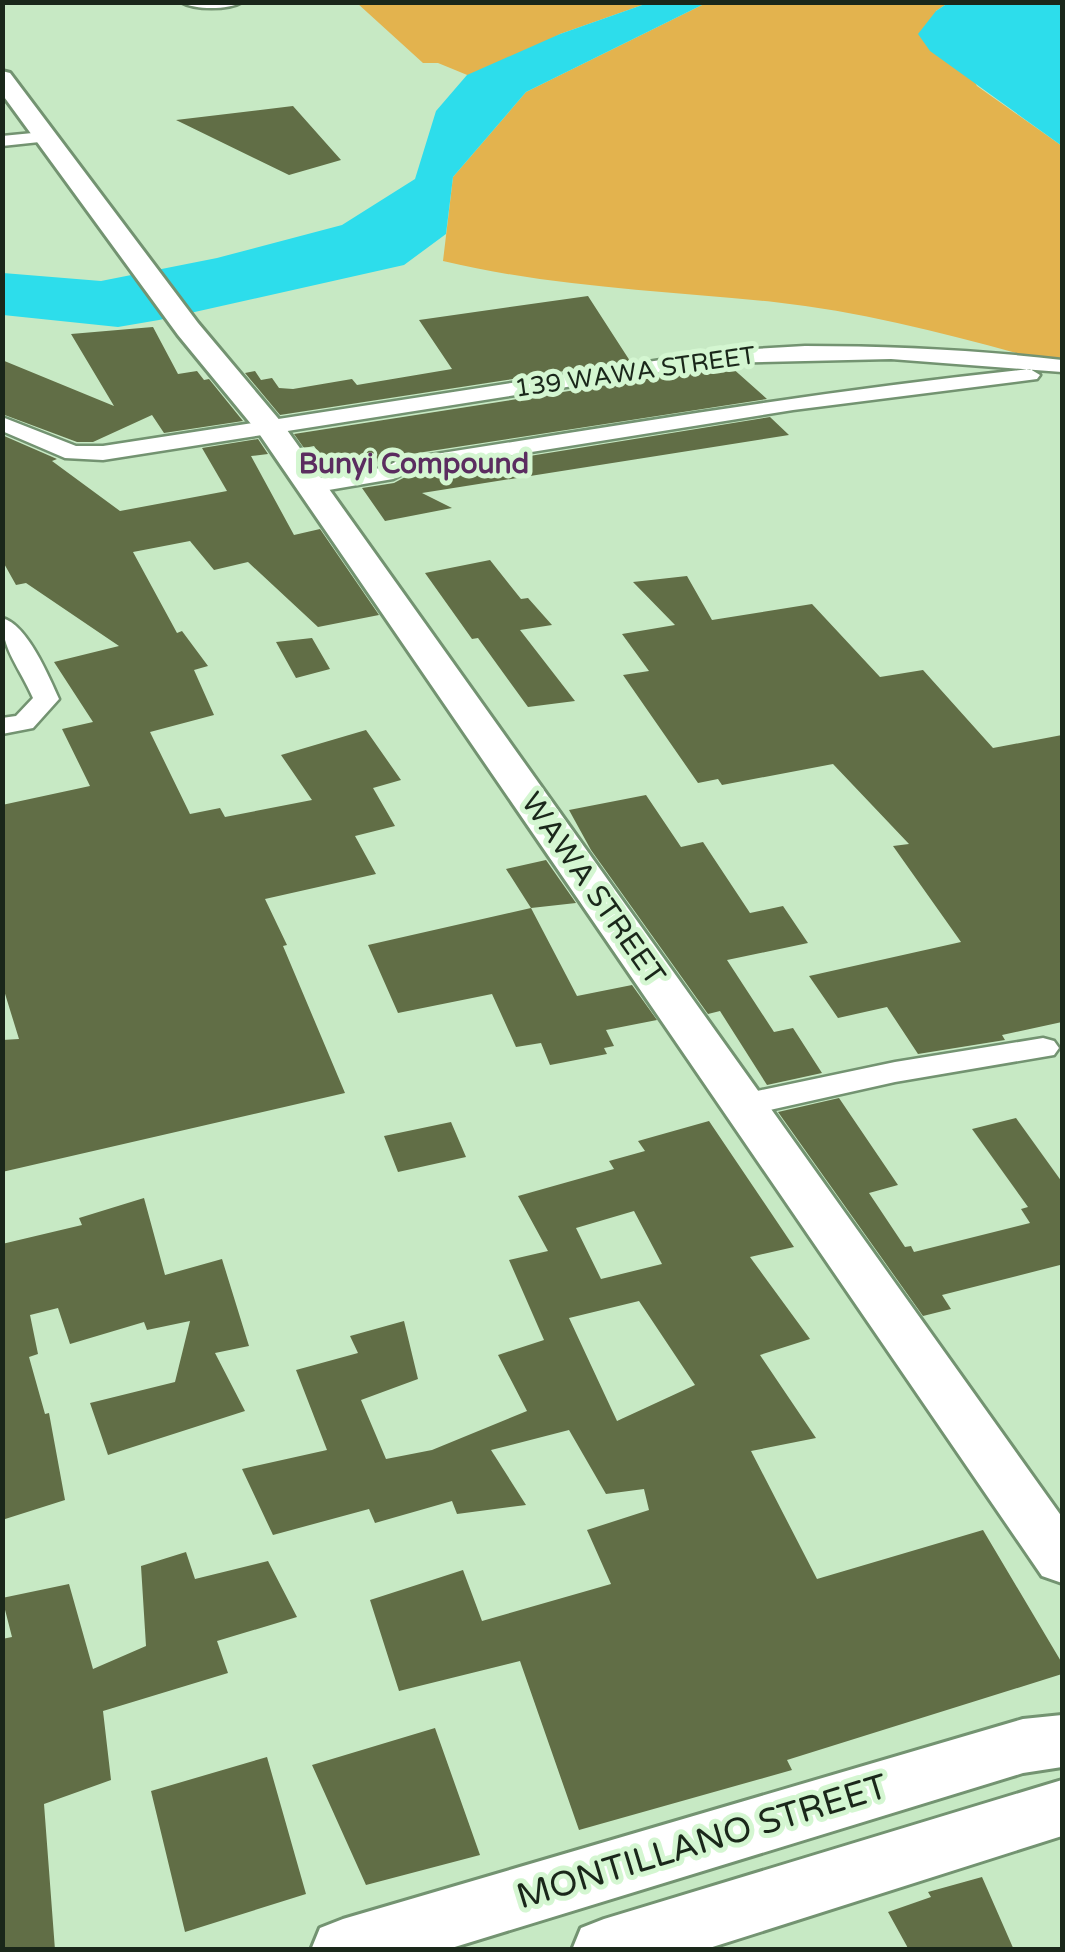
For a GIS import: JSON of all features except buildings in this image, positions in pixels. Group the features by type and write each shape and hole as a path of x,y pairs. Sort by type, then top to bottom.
{"main road":[{"name":"WAWA STREET","path":"2,78 182,322 270,429 311,486 1062,1560"},
{"name":"MONTILLANO STREET","path":"343,1950 1008,1750 1062,1741"},
{"path":"604,1950 1062,1808"}],"street":[{"path":"188,2 236,2"},
{"path":"2,141 43,136"},
{"name":"139 WAWA STREET","path":"2,423 73,453 160,447 719,357 773,352 992,358 1062,368"},
{"path":"311,486 394,472 399,467 1062,368"},
{"path":"2,626 30,662 46,699 24,722 2,726"},
{"path":"742,1105 894,1072 1044,1048"}],"shaded area":[{"path":"357,3 648,3 560,34 477,79 438,63 423,63"},
{"path":"706,3 948,3 936,11 977,86 1062,146 1062,366 847,313 566,282 443,261 453,177 526,92"}],"water":[{"path":"648,3 706,3 526,92 453,177 446,234 404,265 118,327 3,315 3,273 101,281 217,258 342,225 415,179 436,111 467,75 560,34"},
{"path":"948,3 1062,3 1062,146 930,51 918,34 936,11"}],"district":[{"name":"Bunyi Compound","path":"414,464"}]}
